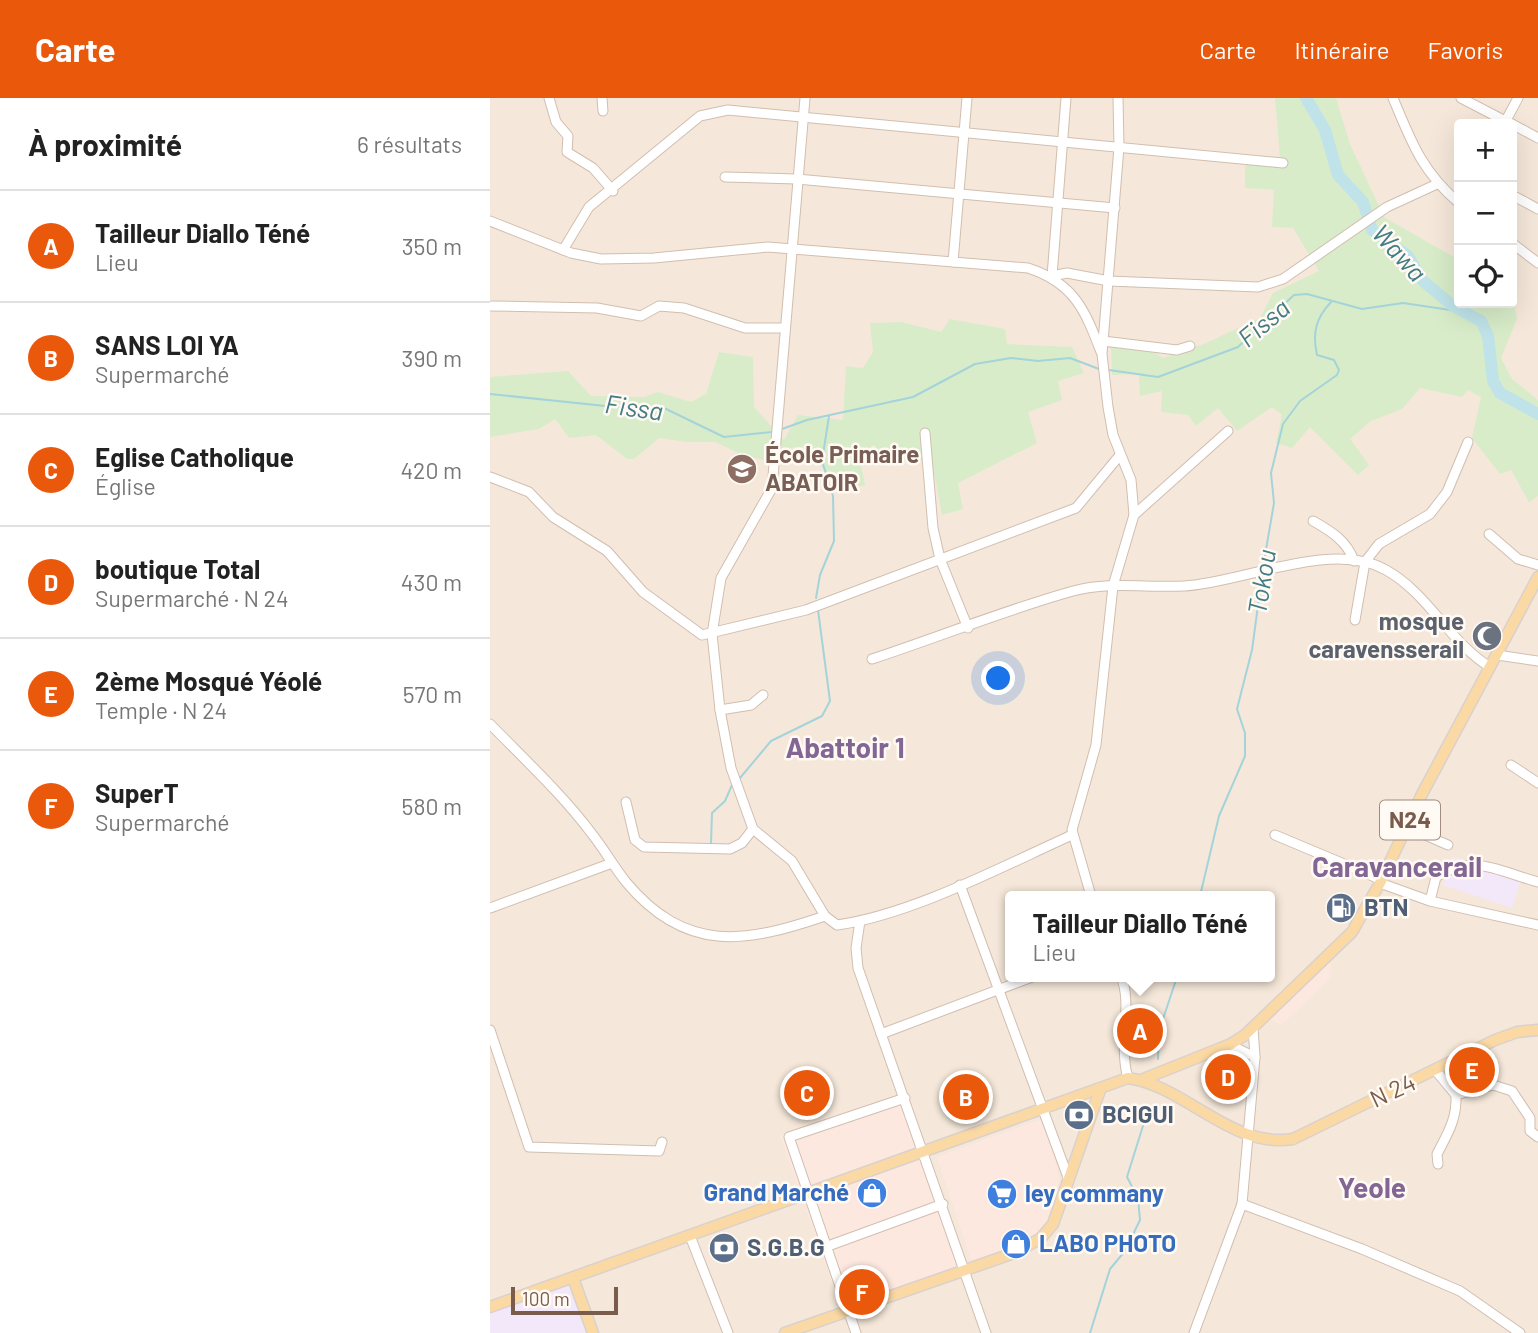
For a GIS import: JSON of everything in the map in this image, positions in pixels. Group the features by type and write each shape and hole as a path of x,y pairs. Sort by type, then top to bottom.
{"main road":[{"name":"N24","path":"1141,1080 1230,1045 1249,1032 1352,932 1381,882 1422,794 1538,577"},
{"name":"N 24","path":"1128,1078 1163,1086 1213,1118 1268,1141 1293,1139 1495,1040 1517,1032 1538,1030"},
{"path":"490,1307 1128,1078"},
{"path":"785,1333 1017,1252 1041,1238 1053,1224 1100,1090"},
{"path":"573,1278 593,1333"}],"street":[{"path":"549,98 556,122 568,136 567,152 593,167 612,191"},
{"path":"602,98 603,111"},
{"path":"805,98 772,488 721,578 712,634 720,710 731,768 753,829 792,861 825,916 837,925 860,921 960,885 1072,835"},
{"path":"953,262 967,98"},
{"path":"1052,276 1066,98"},
{"path":"1089,891 1072,835 1096,745 1114,586 1134,515 1131,480 1108,407 1102,354 1119,147 1118,98"},
{"path":"1393,98 1414,147 1437,184 1454,198"},
{"path":"1461,98 1499,119"},
{"path":"1510,119 1518,98"},
{"path":"564,250 589,207 612,191 700,116 728,110 1283,163"},
{"path":"1517,128 1538,138"},
{"path":"725,177 797,179 1115,208"},
{"path":"1052,276 1067,273 1109,281 1258,287 1283,279 1376,214 1437,184"},
{"path":"1517,198 1538,209"},
{"path":"490,221 564,250 601,259 768,247 1028,268 1052,276 1065,286 1087,315 1102,354"},
{"path":"1515,245 1538,262"},
{"path":"490,306 597,308 641,316 659,306 684,308 746,328 785,328"},
{"path":"1103,341 1177,350 1189,346"},
{"path":"1134,515 1228,431"},
{"path":"925,433 933,528 940,559 968,628"},
{"path":"1355,620 1365,562 1380,544 1430,514 1447,492 1468,442"},
{"path":"490,477 528,492 553,517 607,551 643,592 702,635 806,610 1076,508 1121,455"},
{"path":"1313,521 1333,533 1350,549 1354,561"},
{"path":"1489,534 1518,559 1538,565"},
{"path":"872,659 1072,591 1114,586 1185,586 1253,574 1284,565 1354,561 1386,570 1421,596 1473,657 1490,667"},
{"path":"1497,654 1538,661"},
{"path":"720,710 751,705 763,695"},
{"path":"490,724 554,789 593,834 612,863 657,912 676,924 724,939 784,930 825,916"},
{"path":"1511,765 1538,783"},
{"path":"626,802 635,840 644,847 730,849 742,843 753,829"},
{"path":"1407,827 1448,845"},
{"path":"1275,835 1430,901 1538,925"},
{"path":"490,908 612,863"},
{"path":"1430,901 1436,877 1454,866 1472,863 1538,882"},
{"path":"960,885 1069,1180"},
{"path":"860,921 856,948 858,968 925,1152 986,1333"},
{"path":"881,1034 1021,982"},
{"path":"1122,982 1126,994 1122,1046 1128,1078"},
{"path":"490,1030 529,1147 659,1151 662,1142"},
{"path":"1194,1333 1242,1204 1255,1057 1249,1032"},
{"path":"1230,1045 1255,1057"},
{"path":"1436,1071 1456,1095 1457,1110 1450,1134 1437,1154 1438,1164"},
{"path":"1456,1095 1493,1085 1512,1091 1530,1118 1530,1131 1538,1137"},
{"path":"856,1333 789,1137 905,1098"},
{"path":"828,1246 943,1204"},
{"path":"1242,1204 1362,1249 1460,1292 1520,1333"},
{"path":"690,1236 728,1333"}],"shaded area":[{"path":"490,98 1538,98 1538,1333 490,1333"},
{"path":"1453,857 1521,879 1512,908 1443,885"},
{"path":"1330,963 1331,976 1300,1008 1280,1025 1269,1018"},
{"name":"Grand Marché","path":"908,1092 967,1267 843,1313 780,1135"},
{"name":"ley commany","path":"1042,1119 1053,1148 1059,1180 1041,1235 972,1262 937,1157"},
{"path":"571,1284 589,1333 490,1333 490,1312"}],"green space":[{"path":"1275,98 1336,98 1350,144 1384,217 1454,257 1454,308 1515,308 1517,319 1501,358 1512,379 1538,400 1538,496 1529,502 1511,470 1500,474 1472,438 1481,397 1468,390 1462,397 1420,388 1402,409 1371,421 1350,439 1369,465 1358,475 1310,427 1292,448 1276,443 1282,415 1272,407 1237,431 1218,408 1196,426 1188,415 1161,412 1162,391 1140,396 1139,374 1112,375 1111,346 1154,352 1163,358 1206,343 1260,318 1273,293 1319,271 1293,228 1272,227 1274,190 1245,188 1245,162 1280,158"},
{"path":"950,319 1005,329 1007,344 1072,347 1084,373 1058,381 1062,400 1028,412 1037,443 958,483 963,509 942,515 932,462 885,460 874,445 859,454 865,485 838,492 812,446 788,448 788,466 743,455 715,442 659,438 634,459 627,459 596,435 569,438 555,419 539,429 490,437 490,377 568,371 591,396 644,397 658,392 691,402 706,394 719,352 753,357 754,407 784,440 798,415 843,420 846,366 863,368 873,352 870,323 902,322 941,332"}],"waterway":[{"name":"Wawa","path":"1306,98 1325,130 1338,175 1363,202 1372,230 1408,256 1423,281 1453,306 1481,321 1488,336 1493,381 1500,393 1538,414"},
{"name":"Fissa","path":"1109,370 1158,377 1238,347 1294,295 1307,294 1362,309 1403,303 1464,312"},
{"name":"Tokou","path":"1263,567 1274,503 1271,473 1283,424 1300,401 1337,375 1339,370 1334,360 1317,355 1316,347 1316,326 1331,302"},
{"name":"Fissa","path":"782,429 807,420 913,397 975,364 1011,358 1038,361 1070,358 1099,369"},
{"name":"Fissa","path":"490,394 615,407 664,408 724,437 772,432"},
{"path":"816,598 820,575 834,541 833,496 822,461 829,416"},
{"name":"Tokou","path":"1201,891 1219,816 1245,756 1245,733 1237,709 1252,650 1262,576"},
{"path":"740,778 771,741 822,716 830,701 818,610"},
{"path":"711,844 712,813 725,801 732,785"},
{"name":"Tokou","path":"1158,1059 1159,1031 1175,982"},
{"path":"1090,1333 1110,1269 1125,1251 1140,1220 1138,1198 1127,1177 1147,1113"}],"place":[{"name":"École Primaire ABATOIR","path":"742,469"},
{"name":"mosque caravensserail","path":"1487,636"},
{"name":"BTN","path":"1341,908"},
{"name":"Tailleur Diallo Téné","path":"1140,1031"},
{"name":"2ème Mosqué Yéolé","path":"1472,1070"},
{"name":"boutique Total","path":"1228,1077"},
{"name":"Eglise Catholique","path":"807,1093"},
{"name":"SANS LOI YA","path":"966,1097"},
{"name":"BCIGUI","path":"1079,1115"},
{"name":"Grand Marché","path":"872,1193"},
{"name":"ley commany","path":"1002,1194"},
{"name":"LABO PHOTO","path":"1016,1244"},
{"name":"S.G.B.G","path":"724,1248"},
{"name":"SuperT","path":"862,1292"}],"district":[{"name":"Abattoir 1","path":"845,748"},
{"name":"Caravancerail","path":"1397,867"},
{"name":"Yeole","path":"1372,1188"}]}
